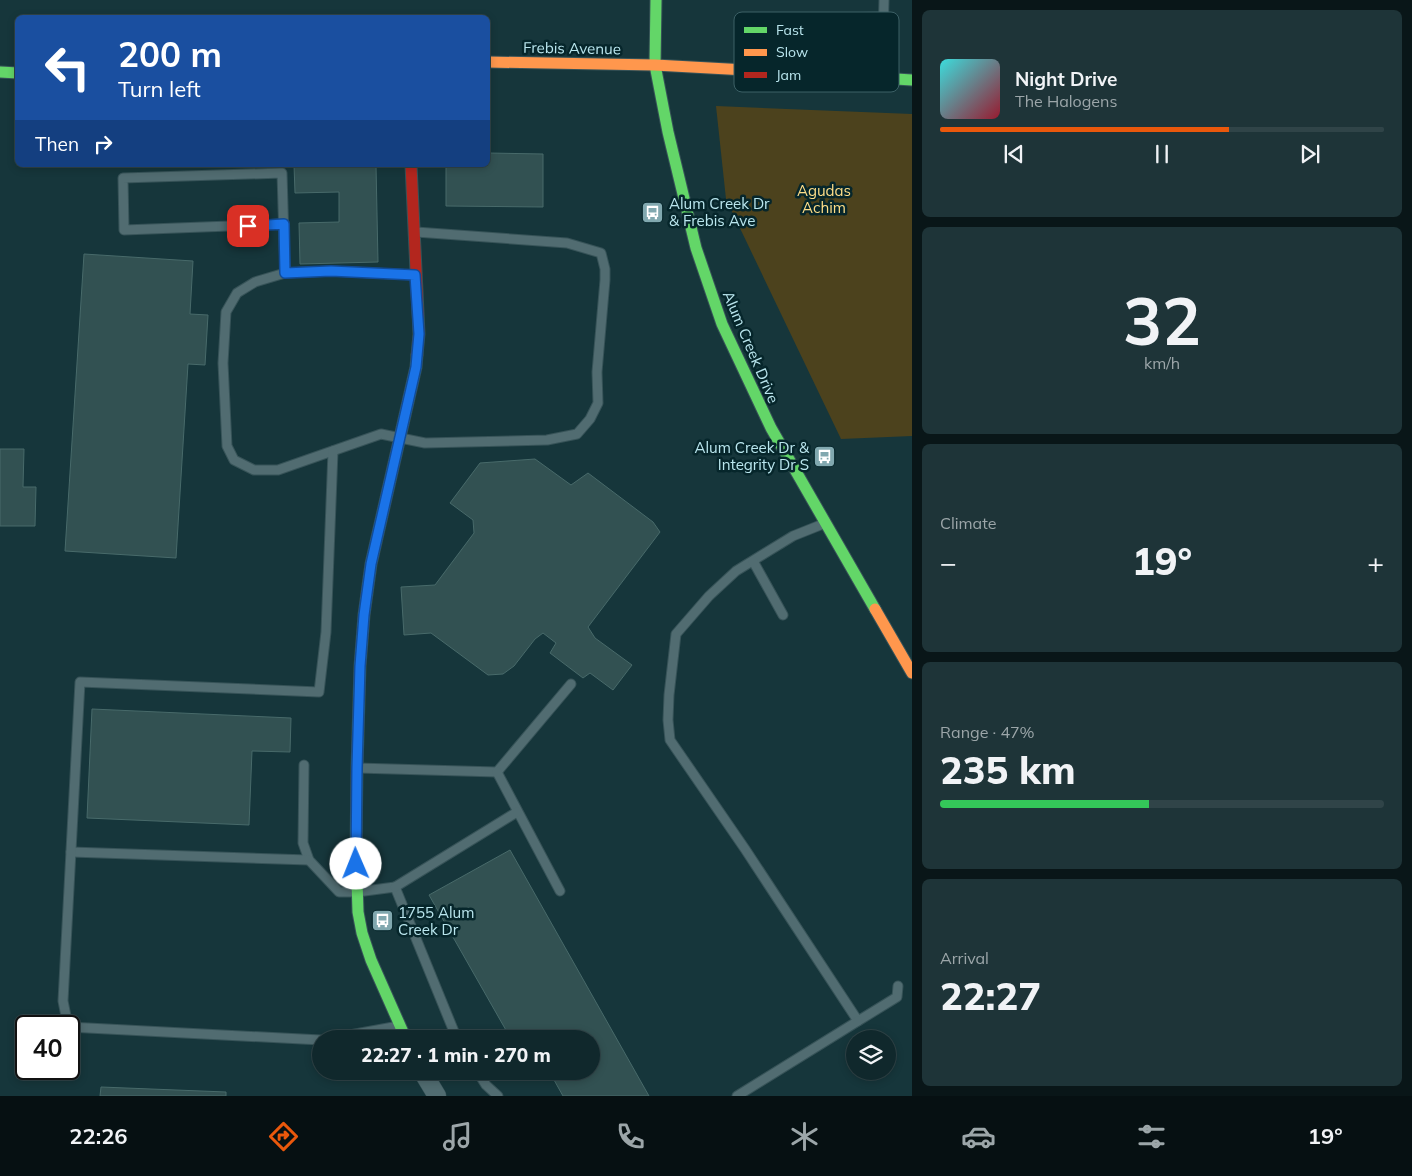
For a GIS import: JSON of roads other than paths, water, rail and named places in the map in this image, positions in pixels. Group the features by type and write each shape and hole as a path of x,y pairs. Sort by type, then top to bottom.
{"street":[{"name":"Alum Creek Drive","path":"656,0 655,65 682,196 696,248 722,324 771,428 912,673"},
{"name":"Frebis Avenue","path":"490,62 655,65 734,70"},
{"path":"1,75 15,73"},
{"name":"Frebis Avenue","path":"899,79 912,80"},
{"path":"402,1030 375,970 362,933 357,892 357,768 360,666 371,564 416,367 419,334 411,167"},
{"path":"427,1080 437,1096"}],"lane":[{"path":"284,224 124,230 123,178 282,172 284,224 285,273"},
{"path":"413,232 567,243 602,253 605,280 597,372 598,403 590,420 577,434 547,440 425,443 381,434 278,470 254,470 234,460 227,446 223,364 226,312 238,293 255,282 285,273 331,271 415,275"},
{"path":"66,1015 63,1001 80,682 319,692 326,632 334,451"},
{"path":"826,523 793,536 736,571 709,596 676,634 668,720 670,740 745,849 858,1021"},
{"path":"753,561 783,615"},
{"path":"496,772 571,684"},
{"path":"304,765 303,844 309,860 339,892 357,892 394,887 517,812"},
{"path":"357,768 496,772"},
{"path":"496,772 560,891"},
{"path":"71,852 309,860"},
{"path":"394,887 453,1030"},
{"path":"737,1096 897,997 898,986"},
{"path":"378,1030 400,1026"},
{"path":"80,1028 312,1040"},
{"path":"483,1080 498,1096"}],"place":[{"name":"Alum Creek Dr & Frebis Ave","path":"653,212"},
{"name":"Alum Creek Dr & Integrity Dr S","path":"825,456"},
{"name":"1755 Alum Creek Dr","path":"382,921"}],"park label":[{"name":"Agudas Achim","path":"824,198"}]}
